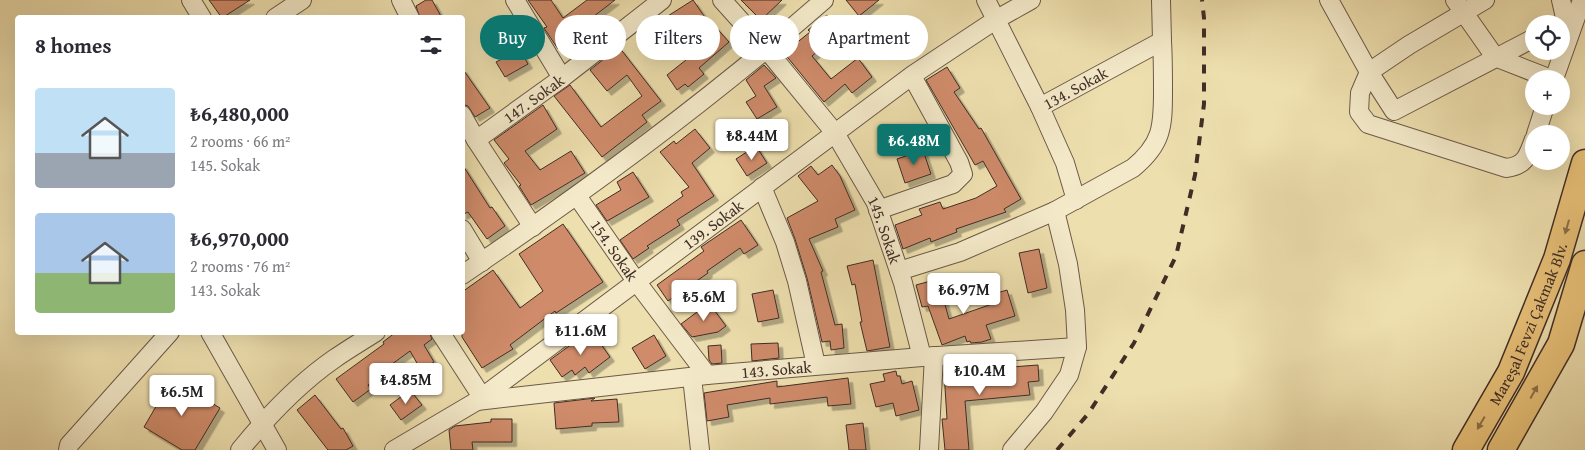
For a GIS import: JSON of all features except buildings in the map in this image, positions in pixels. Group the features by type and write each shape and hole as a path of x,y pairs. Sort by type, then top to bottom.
{"main road":[{"name":"Mareşal Fevzi Çakmak Blv.","path":"1466,450 1511,372 1522,346 1557,259 1585,163"},
{"name":"Mareşal Fevzi Çakmak Blv.","path":"1501,450 1561,344 1585,264"}],"street":[{"path":"191,0 200,15"},
{"path":"280,15 302,0"},
{"path":"401,0 408,15"},
{"path":"515,0 562,78"},
{"name":"147. Sokak","path":"476,140 562,78 662,0"},
{"name":"145. Sokak","path":"722,0 736,15"},
{"path":"799,22 824,0"},
{"path":"986,0 1040,107"},
{"name":"139. Sokak","path":"394,450 480,399 912,76 997,19 1031,0"},
{"path":"899,271 960,252 1055,211 1133,168 1143,159 1157,140 1163,120 1161,0"},
{"path":"1329,0 1369,72 1394,111"},
{"path":"1485,0 1459,6 1409,45 1369,72 1360,93 1359,112 1368,124 1506,168 1515,167 1525,159"},
{"path":"1561,0 1565,15"},
{"path":"1570,18 1582,0"},
{"path":"1459,6 1495,58 1528,70"},
{"name":"134. Sokak","path":"1076,200 1066,163 1040,107 1162,41"},
{"path":"1368,124 1525,43"},
{"path":"465,272 577,196 755,60"},
{"name":"145. Sokak","path":"776,60 835,133 878,210 928,357 929,450"},
{"path":"878,210 953,184 963,174 959,162 912,76"},
{"path":"465,120 533,227"},
{"path":"762,187 785,242 797,281 816,366"},
{"name":"154. Sokak","path":"577,196 699,376"},
{"path":"1012,450 1044,412 1069,375 1078,347 1068,264 1055,211"},
{"path":"465,234 482,262"},
{"path":"68,450 69,445 75,438 167,335"},
{"path":"212,335 277,450"},
{"path":"240,450 261,424 298,389 332,360 371,335"},
{"path":"442,335 480,399"},
{"name":"143. Sokak","path":"480,399 699,376 1078,347"},
{"path":"699,376 700,450"}],"railway":[{"path":"1057,450 1088,414 1134,343 1176,256 1195,175 1204,104 1204,18 1202,0"}]}
